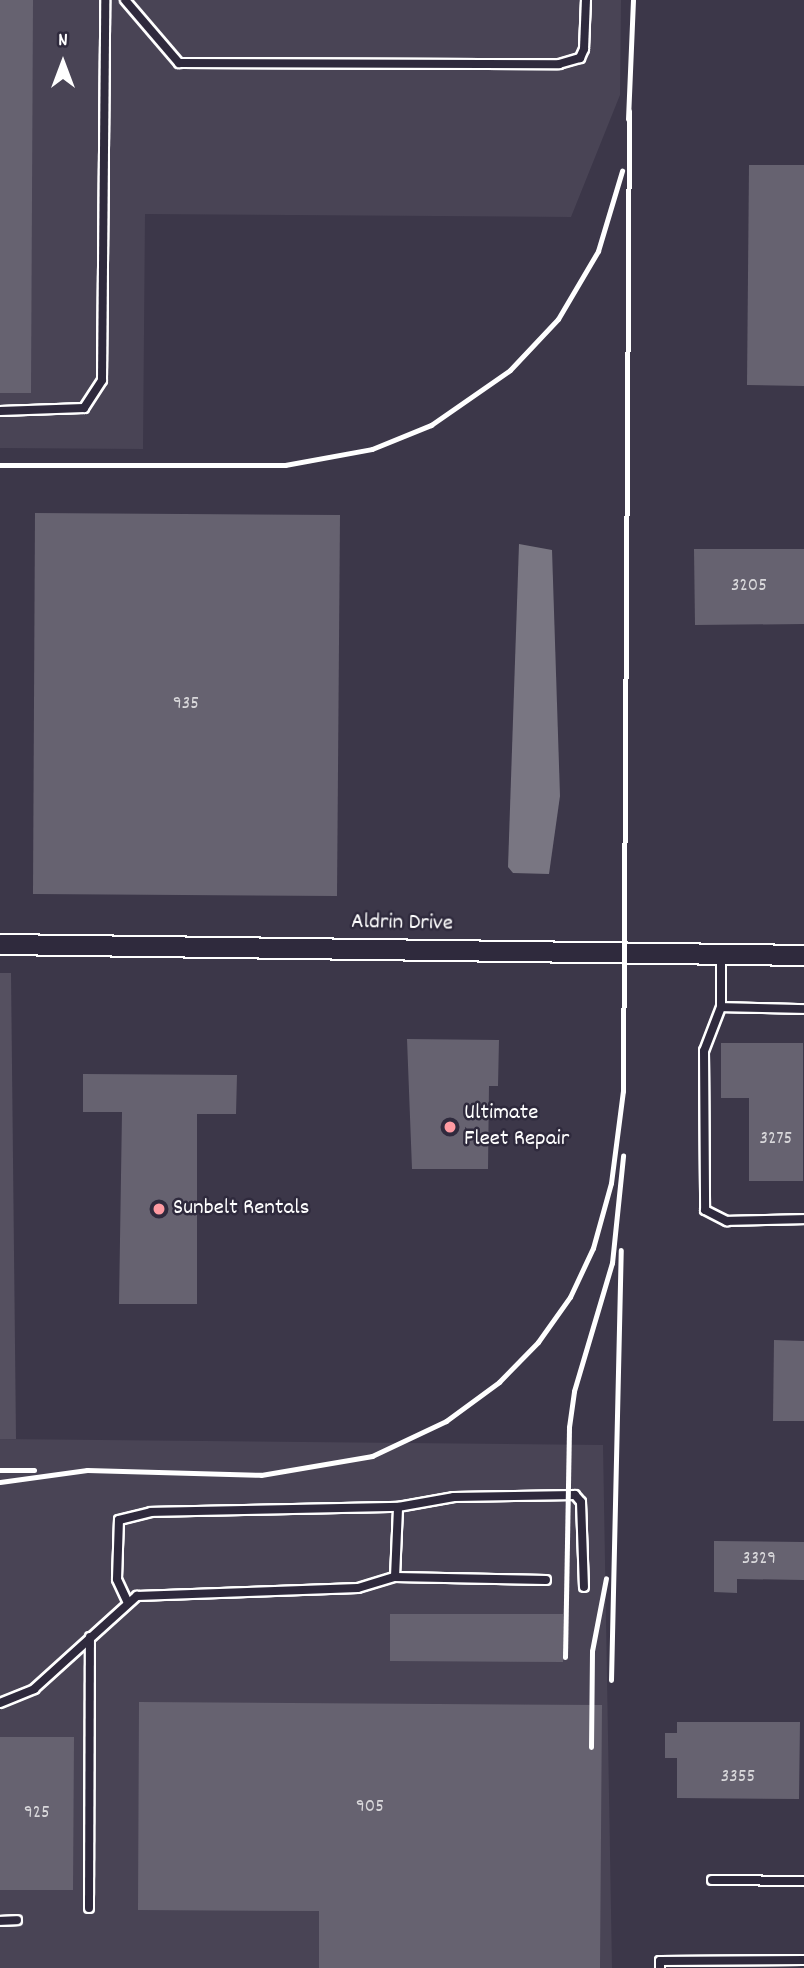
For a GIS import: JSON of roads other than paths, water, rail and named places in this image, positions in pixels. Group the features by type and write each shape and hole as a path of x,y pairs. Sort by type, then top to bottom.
{"street":[{"name":"Aldrin Drive","path":"0,944 804,955"}],"lane":[{"path":"0,411 84,408 102,380 105,0"},
{"path":"125,0 179,63 559,64 580,58 584,49 586,0"},
{"path":"721,953 721,1007 704,1051 705,1210 727,1221 804,1219"},
{"path":"721,1007 804,1009"},
{"path":"128,1602 117,1579 119,1520 151,1512 398,1507 454,1497 575,1495 581,1502 584,1587"},
{"path":"395,1577 398,1507"},
{"path":"0,1703 34,1689 128,1602 156,1593 358,1588 395,1577 546,1580"},
{"path":"89,1908 90,1637"},
{"path":"712,1880 804,1881"},
{"path":"0,1920 17,1920"},
{"path":"660,1968 660,1961 804,1960"}],"railway":[{"path":"628,119 633,0"},
{"path":"0,1482 87,1470 261,1475 372,1456 446,1421 499,1382 538,1342 570,1297 593,1248 611,1183 623,1091 629,111"},
{"path":"0,465 285,465 372,449 431,425 510,370 558,319 598,251 622,171"},
{"path":"565,1657 569,1427 574,1391 612,1263 623,1156"},
{"path":"611,1680 621,1250"},
{"path":"0,1470 34,1470"},
{"path":"591,1747 592,1651 606,1578"}],"place":[{"name":"Ultimate Fleet Repair","path":"450,1127"},
{"name":"Sunbelt Rentals","path":"159,1209"}]}
